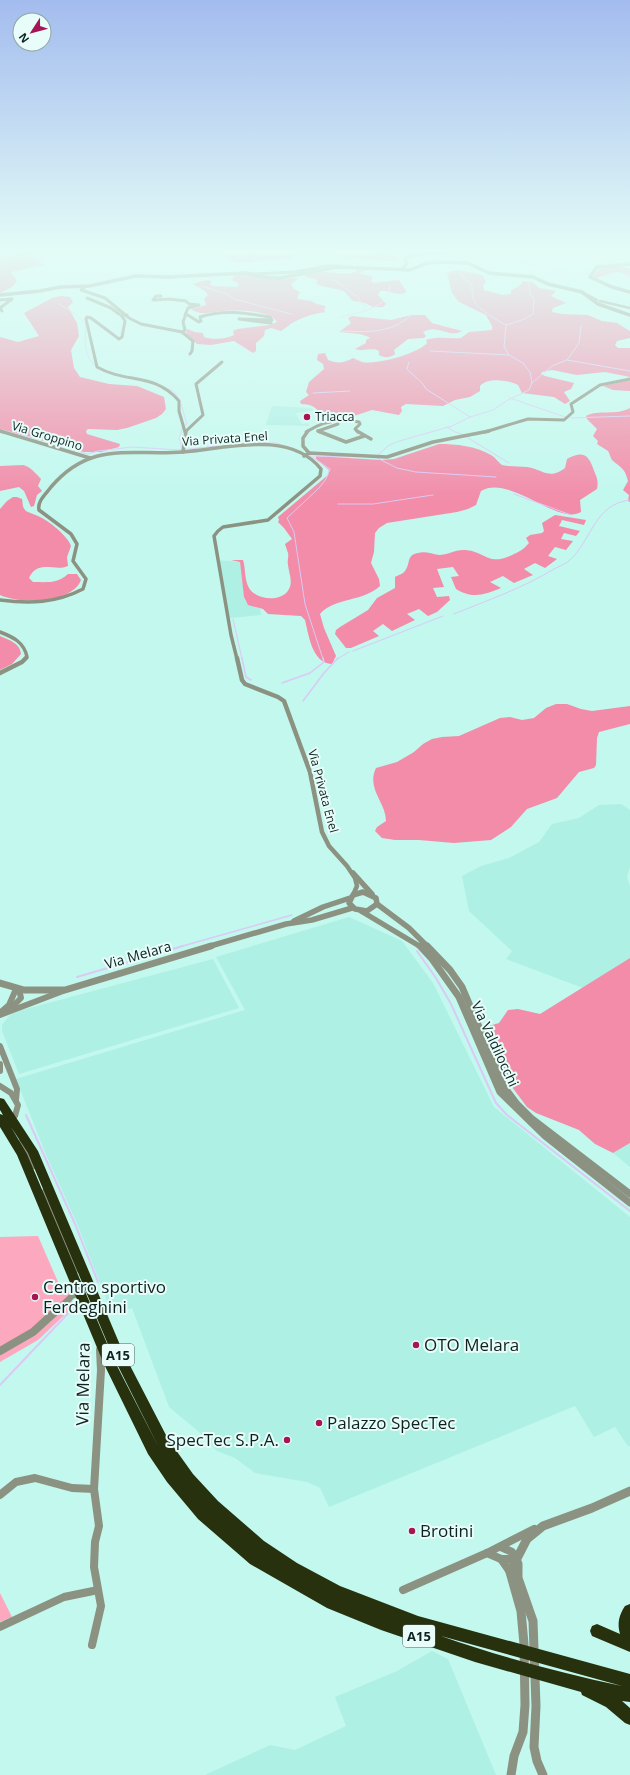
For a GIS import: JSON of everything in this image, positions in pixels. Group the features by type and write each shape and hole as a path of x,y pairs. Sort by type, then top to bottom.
{"highway":[{"name":"A15","path":"0,1102 33,1151 118,1354 163,1443 188,1478 214,1506 259,1546 292,1568 336,1591 418,1623 592,1672 630,1681"},
{"name":"A15","path":"0,1118 22,1154 109,1362 153,1450 172,1478 203,1514 255,1559 332,1603 475,1655 596,1690"},
{"path":"630,1611 626,1616 625,1626 630,1640"},
{"path":"597,1631 630,1645"},
{"path":"596,1690 630,1695"},
{"path":"596,1690 621,1708 630,1718"}],"street":[{"path":"90,335 97,367 111,374 154,382 170,391 179,401 179,411 185,432 183,450"},
{"path":"113,335 119,339 122,335"},
{"path":"185,335 193,341 192,351 190,354"},
{"path":"185,432 203,415 196,384 211,369 222,362"},
{"path":"371,439 355,429 360,423 345,420 326,423 310,430 303,438 303,445 307,455 387,457 433,442 473,435 512,425 528,419 564,420 573,412 571,404 600,385 630,379"},
{"path":"338,424 318,431 346,442 364,436"},
{"name":"Via Groppino","path":"0,431 90,458"},
{"name":"Via Privata Enel","path":"0,600 29,603 47,602 63,599 83,589 86,579 73,564 72,558 77,544 71,534 42,513 38,507 40,501 61,476 90,458 127,451 183,450 266,445 307,455 321,469 322,473 318,478 268,520 259,523 226,526 220,528 214,536 231,635 242,680 245,684 278,697 284,701 308,763 320,826 325,840 353,872"},
{"path":"0,632 19,641 24,646 26,657 22,662 0,673"},
{"path":"286,924 312,920 352,908 361,911 371,910 377,904 376,898 353,872"},
{"path":"352,908 349,903 357,886 353,872"},
{"path":"286,924 323,907 363,892 373,895"},
{"name":"Via Valdilocchi","path":"377,904 409,928 450,970 462,987 505,1088 518,1104 531,1118 630,1194"},
{"name":"Via Valdilocchi","path":"361,911 421,947 444,975 459,997 500,1092 514,1108 545,1136 630,1203"},
{"name":"Via Melara","path":"0,1014 50,997 65,990 286,924"},
{"path":"0,983 17,989 36,991 65,990"},
{"path":"6,1011 20,1000 21,994 17,989"},
{"path":"0,1014 9,1005 17,989"},
{"path":"0,1046 17,1089 16,1100"},
{"path":"0,1064 0,1071"},
{"path":"0,1086 8,1089 16,1100"},
{"name":"Via Melara","path":"16,1100 18,1105 15,1116 15,1128 34,1166 99,1326 101,1370 94,1489 99,1526 95,1542 94,1567 101,1606 92,1645"},
{"path":"0,1122 15,1116"},
{"name":"Via Melara","path":"0,1122 18,1136"},
{"path":"0,1351 33,1332 72,1296 84,1290"},
{"path":"0,1495 16,1482 25,1478 36,1478 72,1488 94,1489"},
{"path":"403,1590 487,1553 543,1526 630,1492"},
{"path":"510,1572 527,1539 543,1526"},
{"path":"501,1546 512,1552 516,1559 518,1564 518,1578 533,1621 536,1706 534,1747 537,1762 543,1775"},
{"path":"487,1553 501,1559 516,1559"},
{"path":"501,1559 510,1572 521,1611 525,1705 523,1732 514,1756 511,1775"},
{"path":"0,1626 64,1597 98,1590"}],"shaded area":[{"path":"38,335 79,335 71,350 74,368 80,377 109,384 137,386 164,397 166,409 156,418 127,428 117,430 88,429 86,431 87,434 120,444 119,447 101,452 84,452 0,429 0,337 18,342 39,336"},
{"path":"188,335 203,335 204,337 211,339 219,339 234,335 264,335 256,343 256,351 253,353 234,341 211,345 197,344"},
{"path":"363,335 426,336 424,338 408,339 394,350 395,354 387,357 379,355 379,351 376,350 355,349 366,343 366,340 370,338"},
{"path":"465,335 630,335 630,338 617,341 615,345 618,348 630,348 630,377 605,372 577,375 552,370 542,372 541,374 545,376 574,383 571,389 564,392 570,401 565,404 554,397 522,393 518,385 509,382 493,380 484,383 480,386 480,391 470,397 455,400 443,406 406,404 401,407 402,411 399,415 372,410 351,417 332,416 323,418 314,407 301,404 300,401 309,395 306,392 309,382 324,369 323,364 317,360 318,354 325,353 328,360 335,362 344,362 353,358 362,362 377,362 396,358 415,351 427,343 426,340 439,338 461,338"},
{"path":"630,380 630,391 613,390 603,386"},
{"path":"272,406 312,408 313,411 295,413 302,424 308,423 310,426 266,425"},
{"path":"630,408 630,502 628,501 629,495 623,490 628,481 626,473 612,460 608,451 597,444 598,441 593,436 597,429 586,416 596,413 619,412"},
{"path":"439,444 459,445 479,449 494,457 502,465 533,468 550,474 559,472 565,468 567,459 580,454 586,456 591,463 597,478 597,489 580,500 581,512 571,514 547,507 506,489 493,488 481,491 476,505 468,509 387,523 379,528 375,533 374,552 371,563 379,579 380,586 366,595 333,605 320,614 324,628 336,656 332,664 320,659 312,648 305,620 301,616 268,614 263,609 248,605 244,597 240,562 231,560 243,560 247,585 252,592 257,595 275,598 286,593 289,589 291,580 288,554 285,544 292,539 278,522 278,517 328,475 329,470 316,459 316,456 381,460 394,459"},
{"path":"23,465 41,479 38,486 42,491 37,495 34,506 31,507 24,491 19,487 0,491 0,466"},
{"path":"13,497 22,499 23,507 26,511 42,518 52,525 62,533 69,542 71,546 67,557 68,566 58,568 42,567 33,572 29,578 33,582 52,582 68,574 77,574 81,580 76,588 67,594 56,598 32,601 19,600 0,595 0,509"},
{"path":"555,515 586,520 584,525 562,520 559,526 580,531 576,536 564,533 561,539 573,541 566,550 555,547 548,556 557,559 545,568 535,563 524,569 533,575 514,583 503,576 490,582 501,588 489,593 473,595 456,589 451,577 459,576 453,567 437,569 444,587 433,588 437,597 449,596 450,600 437,612 428,616 419,609 407,614 415,620 392,631 383,624 373,631 379,636 351,648 346,648 335,634 336,630 340,627 368,610 377,598 395,588 395,577 405,571 410,557 414,554 423,552 442,555 463,550 476,552 491,559 504,558 517,553 525,547 529,543 526,538 530,535 542,533 544,531 542,523"},
{"path":"218,560 240,562 245,601 260,608 261,615 230,618"},
{"path":"0,636 19,647 21,654 12,664 0,670"},
{"path":"556,704 567,704 592,711 630,706 630,724 599,732 597,738 596,765 594,768 579,772 557,798 527,809 511,827 491,840 454,843 419,840 395,840 382,838 375,831 377,827 386,821 383,808 373,782 376,768 397,762 432,739 459,736 500,718 510,717 522,720 534,718 546,708"},
{"path":"621,804 630,810 630,867 627,877 630,886 630,958 583,988 506,959 512,951 469,911 462,876 481,866 509,858 539,842 552,824 579,818 599,805"},
{"path":"349,917 402,941 433,983 494,1107 630,1217 630,1446 628,1446 615,1427 594,1437 575,1406 329,1507 320,1488 307,1482 255,1473 235,1458 217,1451 199,1432 169,1407 132,1308 112,1314 78,1226 45,1152 16,1079 245,1010 216,957"},
{"path":"630,958 630,1143 613,1153 595,1144 579,1130 536,1113 527,1107 509,1083 488,1033 489,1026 499,1023 508,1010 518,1009 540,1014"},
{"path":"213,959 239,1008 19,1074 2,1031 2,1025 10,1015 22,1010"},
{"path":"630,1143 630,1167 613,1153"},
{"name":"Centro sportivo Ferdeghini","path":"38,1236 61,1289 67,1289 74,1306 38,1340 0,1362 0,1237"},
{"path":"0,1593 12,1617 0,1622"},
{"path":"432,1651 448,1659 496,1775 205,1775 270,1745 295,1750 346,1726 335,1697 397,1671"}],"waterway":[{"path":"85,335 86,348 91,361 95,366 111,374"},
{"path":"505,335 504,347 509,355"},
{"path":"567,360 579,343 580,335"},
{"path":"430,351 509,355"},
{"path":"509,355 523,363 530,372 532,383"},
{"path":"532,383 552,366 567,360"},
{"path":"567,360 630,371"},
{"path":"409,362 407,369 423,384 426,389 470,417"},
{"path":"511,398 529,390 532,383"},
{"path":"166,388 175,393 181,403 187,424 185,425"},
{"path":"313,393 350,391"},
{"path":"470,417 493,410 511,398"},
{"path":"511,398 565,417"},
{"path":"571,418 630,416"},
{"path":"447,427 470,417"},
{"path":"181,449 181,442 179,439 183,426"},
{"path":"378,455 388,446 396,442 447,427"},
{"path":"447,427 455,432 465,435"},
{"path":"15,434 37,438 87,454 98,451 132,447 180,450 217,446"},
{"path":"468,438 509,463"},
{"path":"261,443 276,443 293,448"},
{"path":"309,455 330,469 326,479 319,488 287,518 294,532 305,604 323,659"},
{"path":"313,456 349,457"},
{"path":"377,458 397,468 416,472 496,477"},
{"path":"514,494 571,515"},
{"path":"338,504 373,504 433,495"},
{"path":"454,614 518,588 567,563 584,543 601,515 618,503 630,500"},
{"path":"353,651 443,616"},
{"path":"233,619 242,659"},
{"path":"337,659 349,652"},
{"path":"242,658 246,677 251,680"},
{"path":"282,683 310,673 324,662 323,658"},
{"path":"303,701 324,673 337,659"},
{"path":"179,947 292,915"},
{"path":"77,977 183,946"},
{"path":"417,951 436,978 451,1004 496,1103 507,1115 630,1211"},
{"path":"26,1115 75,1224 98,1282"},
{"path":"0,1385 75,1306"}],"place":[{"name":"Triacca","path":"307,417"},
{"name":"Centro sportivo Ferdeghini","path":"35,1297"},
{"name":"OTO Melara","path":"416,1345"},
{"name":"Palazzo SpecTec","path":"319,1423"},
{"name":"SpecTec S.P.A.","path":"287,1440"},
{"name":"Brotini","path":"412,1531"}]}
